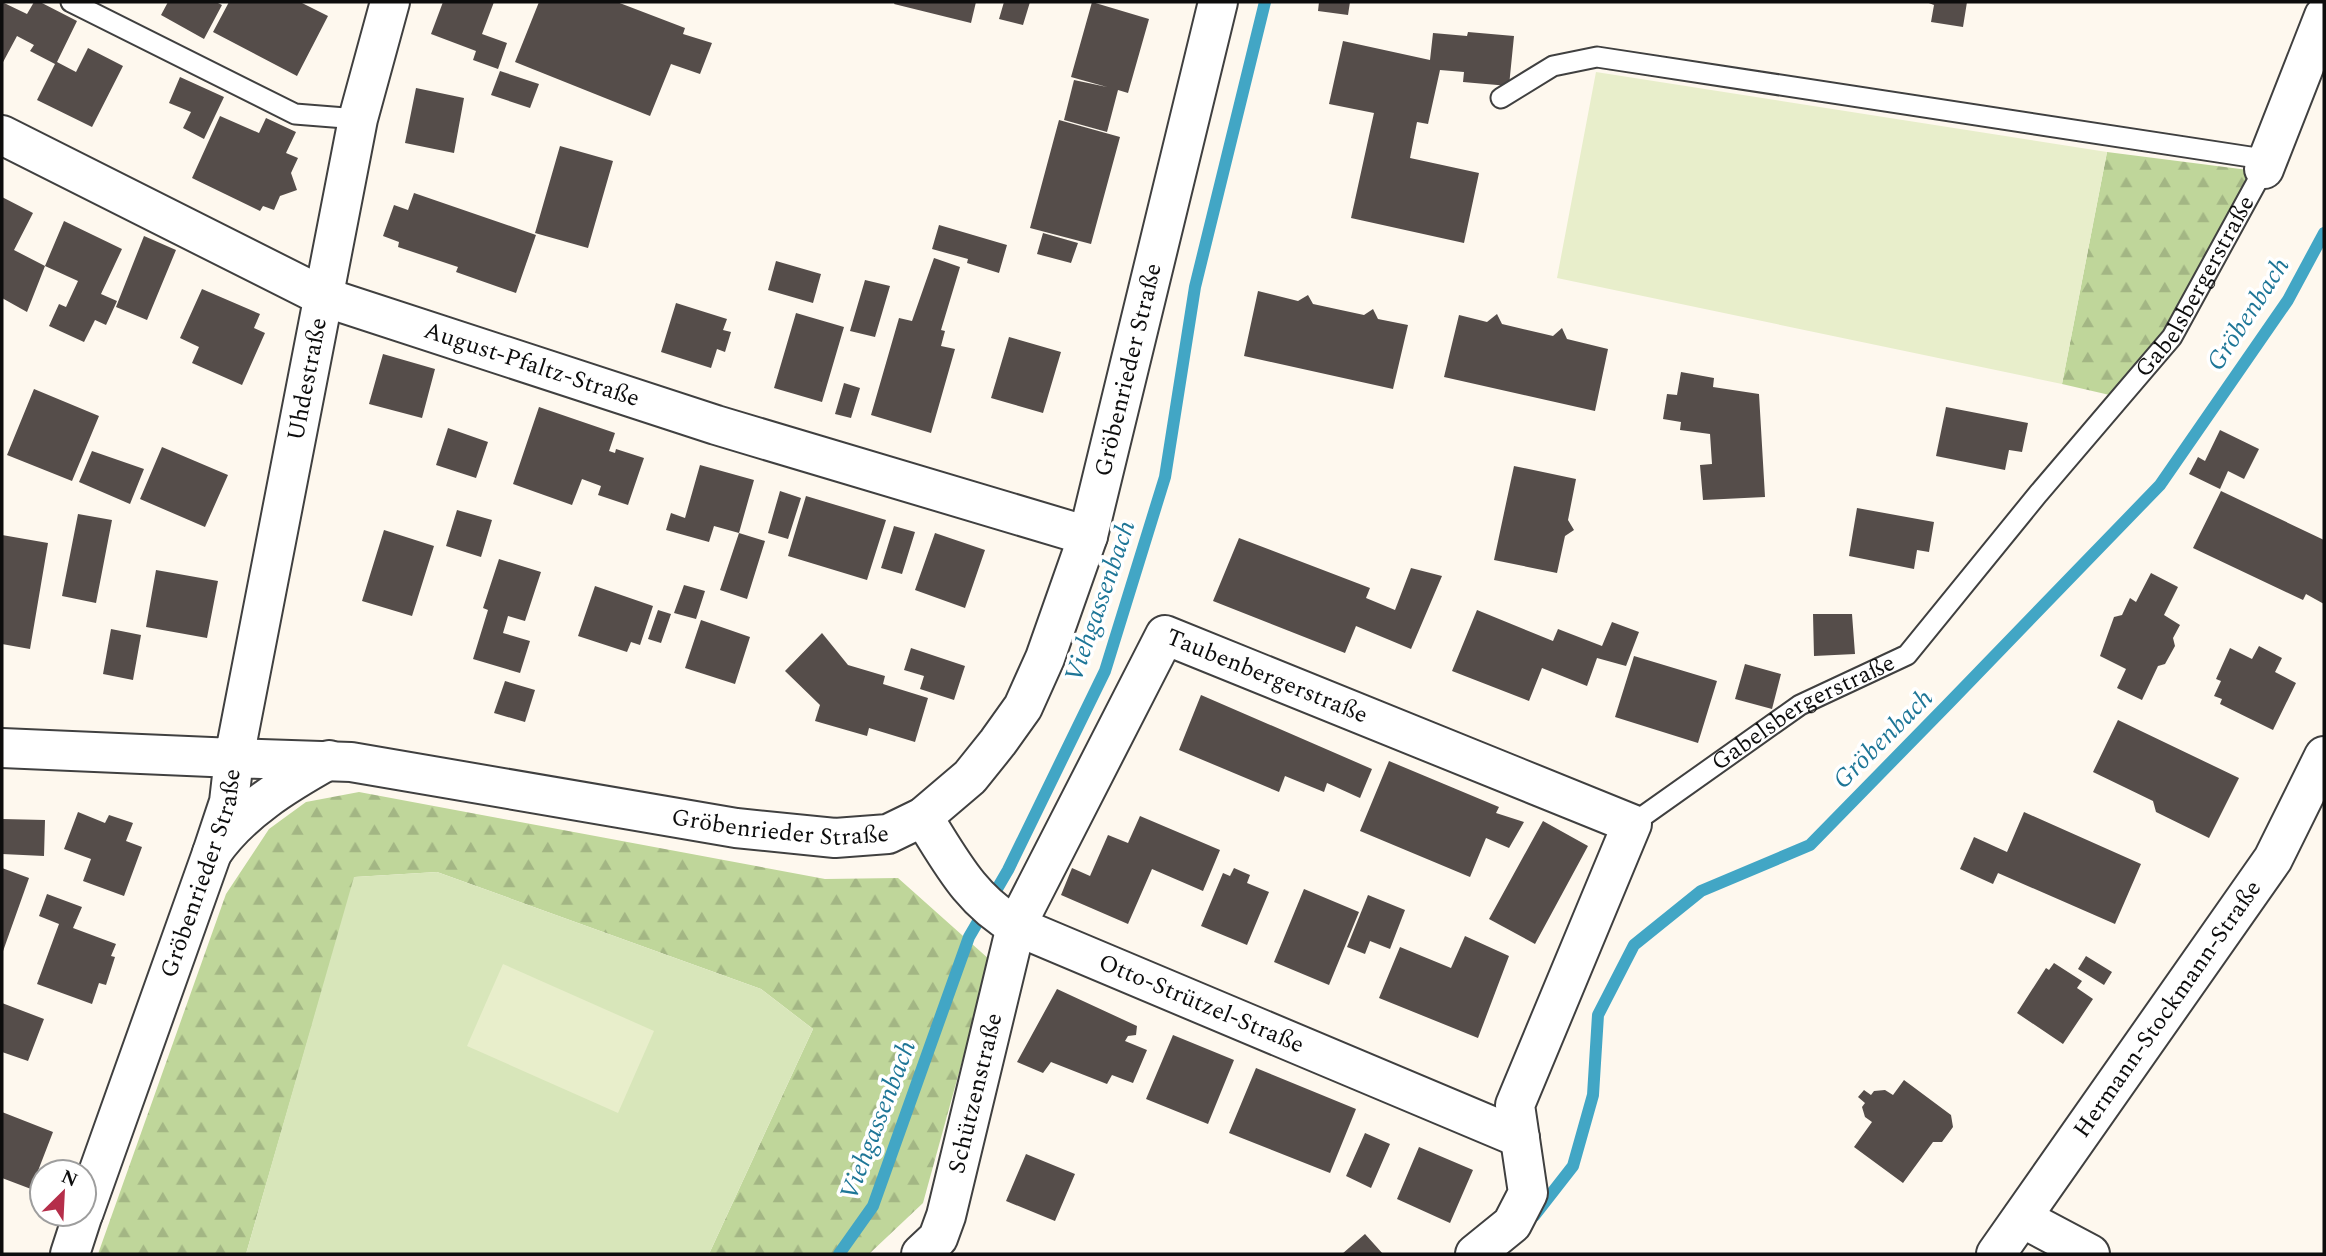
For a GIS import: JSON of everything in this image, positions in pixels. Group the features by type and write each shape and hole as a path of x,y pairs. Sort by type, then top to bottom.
{"street":[{"name":"Uhdestraße","path":"234,758 358,119 390,2"},
{"name":"Gröbenrieder Straße","path":"98,1174 229,802 234,758 329,760 736,828 835,838 888,834 923,817 970,777 1023,707 1045,658 1088,536 1218,2"},
{"name":"Gabelsbergerstraße","path":"2267,165 2324,16"},
{"name":"August-Pfaltz-Straße","path":"2,135 324,297 716,425 1088,536"},
{"name":"Taubenbergerstraße","path":"1008,922 1165,635 1632,824"},
{"path":"2,748 234,758"},
{"name":"Hermann-Stockmann-Straße","path":"1996,1254 2267,868 2324,756"},
{"path":"212,853 227,832 287,784 329,760"},
{"name":"Otto-Strützel-Straße","path":"923,817 969,890 1008,922 1520,1138"},
{"path":"1475,1254 1512,1224 1528,1193 1515,1105 1632,824"},
{"name":"Schützenstraße","path":"921,1254 938,1238 946,1216 1008,922"},
{"path":"2022,1218 2090,1254"},
{"name":"Gröbenrieder Straße","path":"70,1254 79,1228"}],"lane":[{"path":"71,2 295,114 358,119"},
{"path":"1501,98 1553,65 1597,57 2267,165"},
{"name":"Gabelsbergerstraße","path":"1632,824 1800,705 1907,655 2038,494 2172,337 2267,165"}],"green space":[{"path":"1596,72 2107,152 2062,384 1557,278"},
{"path":"2107,152 2256,171 2169,331 2114,396 2062,384"},
{"path":"359,792 825,879 898,878 990,960 923,1203 869,1254 709,1254 813,1029 761,989 437,872 355,877 246,1254 98,1254 226,894 269,829 306,802"},
{"path":"437,872 761,989 813,1029 709,1254 246,1254 354,877"},
{"path":"503,964 654,1031 618,1113 467,1046"}],"building":[{"path":"2,2 27,14 34,2 40,2 77,21 57,62 76,72 88,48 123,66 92,127 37,100 55,64 30,51 34,45 17,36 2,64"},
{"path":"168,2 216,2 222,5 204,39 161,15"},
{"path":"229,2 300,2 328,16 297,76 213,32"},
{"path":"443,2 494,2 482,34 507,43 498,69 473,60 476,51 431,34"},
{"path":"539,2 617,2 685,28 683,34 712,43 700,74 671,64 650,116 515,62"},
{"path":"976,2 971,23 894,4"},
{"path":"1004,2 1030,2 1023,25 999,19"},
{"path":"1092,2 1149,19 1128,93 1118,90 1107,132 1064,120 1074,80 1107,87 1071,77"},
{"path":"1319,2 1350,2 1348,15 1318,11"},
{"path":"1926,2 1967,2 1963,27 1931,22 1934,5"},
{"path":"1468,32 1514,36 1509,86 1463,82 1464,72 1440,70 1428,124 1417,122 1410,158 1479,173 1464,243 1351,218 1374,113 1329,104 1343,41 1430,60 1433,33 1467,36"},
{"path":"500,71 539,84 530,108 491,95"},
{"path":"180,77 224,97 204,139 183,128 191,112 169,103"},
{"path":"416,88 464,98 454,153 405,143"},
{"path":"220,116 259,133 266,118 296,132 286,153 298,158 291,173 297,190 280,196 274,210 263,206 260,211 192,178"},
{"path":"1059,120 1120,137 1091,244 1030,228"},
{"path":"560,146 613,161 588,248 535,233"},
{"path":"414,193 536,235 516,293 456,272 458,267 398,247 399,242 383,236 394,205 408,210"},
{"path":"2,197 33,213 14,250 45,266 27,312 2,298"},
{"path":"64,221 122,249 101,294 117,301 106,325 95,320 84,342 49,326 59,304 66,307 78,281 45,266"},
{"path":"939,225 1007,245 999,273 967,263 968,259 932,249"},
{"path":"1043,233 1078,243 1071,263 1037,254"},
{"path":"144,236 176,250 147,320 116,307"},
{"path":"934,258 960,267 941,330 945,331 941,346 955,349 931,433 871,415 899,318 912,321"},
{"path":"776,261 821,274 813,303 768,290"},
{"path":"865,280 890,286 875,337 850,331"},
{"path":"202,289 260,314 254,328 265,333 242,385 192,363 199,347 180,338"},
{"path":"1258,291 1298,301 1308,295 1313,304 1364,315 1373,309 1378,319 1408,325 1393,389 1244,356"},
{"path":"676,303 727,319 723,330 731,332 725,352 717,349 711,368 661,352"},
{"path":"796,313 844,327 822,402 774,388"},
{"path":"1497,314 1502,324 1553,336 1562,328 1567,339 1608,349 1595,411 1444,377 1459,315 1487,322"},
{"path":"1009,337 1061,352 1043,413 991,398"},
{"path":"383,354 435,369 422,418 369,404"},
{"path":"1681,372 1714,378 1713,387 1759,394 1765,497 1703,500 1700,465 1712,464 1710,434 1680,430 1681,422 1663,419 1667,394 1677,395"},
{"path":"844,383 860,388 851,418 835,414"},
{"path":"34,389 99,416 72,481 7,455"},
{"path":"539,407 615,433 609,451 615,453 616,449 644,458 628,505 598,495 601,486 582,479 572,505 513,484"},
{"path":"1946,407 2028,423 2022,452 2009,450 2005,470 1936,456"},
{"path":"448,428 488,442 476,478 436,465"},
{"path":"2220,430 2259,449 2244,479 2228,471 2220,489 2189,474 2198,457 2205,461"},
{"path":"162,447 228,475 205,527 140,499"},
{"path":"92,451 144,469 130,504 79,482"},
{"path":"700,465 754,480 739,533 714,526 709,542 666,530 671,513 685,518"},
{"path":"1514,466 1576,479 1568,520 1574,530 1565,536 1557,573 1494,560"},
{"path":"780,491 801,498 788,539 768,533"},
{"path":"2221,491 2324,540 2324,604 2306,594 2303,600 2193,548"},
{"path":"806,496 886,520 867,580 788,556"},
{"path":"1857,508 1934,522 1929,552 1917,550 1914,569 1849,556"},
{"path":"457,510 492,520 481,557 446,546"},
{"path":"78,514 112,520 96,603 62,596"},
{"path":"894,526 915,532 902,574 881,568"},
{"path":"384,530 434,546 412,616 362,601"},
{"path":"739,533 765,541 747,599 720,590"},
{"path":"935,533 985,550 965,608 915,590"},
{"path":"2,535 48,543 30,649 2,644"},
{"path":"1239,538 1370,588 1366,598 1395,610 1411,568 1442,576 1411,649 1356,626 1345,653 1213,601"},
{"path":"499,559 541,572 525,621 508,616 503,633 530,641 520,673 473,659 488,610 483,608"},
{"path":"156,570 218,581 207,638 146,627"},
{"path":"2151,573 2178,587 2164,615 2180,625 2173,638 2175,646 2165,664 2158,666 2142,700 2117,688 2126,669 2100,656 2114,617 2122,615 2130,598 2136,602"},
{"path":"684,585 705,591 696,619 674,613"},
{"path":"595,586 653,606 640,645 631,642 627,652 578,636"},
{"path":"658,610 671,614 661,643 648,639"},
{"path":"1477,610 1553,641 1558,629 1602,646 1612,622 1639,632 1626,666 1597,658 1587,686 1542,668 1529,701 1452,671"},
{"path":"1813,614 1852,614 1855,654 1814,656"},
{"path":"701,620 750,637 735,684 685,668"},
{"path":"111,629 141,635 133,680 103,674"},
{"path":"822,633 848,665 885,676 883,684 928,698 915,742 869,728 867,736 815,721 820,705 785,671"},
{"path":"2259,646 2282,658 2275,672 2296,683 2273,730 2220,704 2222,699 2214,696 2221,681 2216,679 2230,648 2252,659"},
{"path":"911,648 965,666 954,700 920,689 924,676 904,670"},
{"path":"1634,656 1717,681 1698,743 1615,717"},
{"path":"1745,664 1781,674 1772,709 1735,699"},
{"path":"505,681 535,690 525,722 494,713"},
{"path":"1201,695 1372,769 1360,798 1327,783 1324,792 1285,776 1279,792 1179,750"},
{"path":"2118,720 2239,778 2209,838 2156,812 2153,801 2093,772"},
{"path":"1389,761 1499,807 1496,813 1524,822 1509,848 1486,838 1470,877 1360,831"},
{"path":"78,812 105,823 109,815 133,823 126,841 142,847 124,896 83,881 91,859 64,849"},
{"path":"2024,812 2141,864 2115,924 1998,873 1993,884 1960,869 1974,837 2007,852"},
{"path":"1140,816 1220,850 1203,891 1152,869 1128,924 1061,895 1072,868 1090,876 1108,835 1128,843"},
{"path":"2,819 45,820 44,856 2,854"},
{"path":"1543,821 1588,846 1535,944 1489,919"},
{"path":"2,868 29,878 2,954"},
{"path":"1234,868 1250,875 1247,883 1269,892 1247,945 1201,926 1223,873 1230,876"},
{"path":"1304,889 1359,912 1329,985 1274,962"},
{"path":"47,894 82,907 73,928 116,944 111,956 115,957 106,985 99,983 92,1004 37,984 59,924 39,916"},
{"path":"1368,895 1405,910 1390,949 1370,941 1365,954 1347,947"},
{"path":"1465,936 1509,956 1478,1038 1379,998 1400,947 1451,968"},
{"path":"2086,956 2112,972 2104,985 2078,969"},
{"path":"2054,963 2082,981 2077,988 2093,999 2063,1044 2017,1013 2046,968 2049,970"},
{"path":"1057,989 1137,1026 1136,1035 1128,1036 1125,1041 1147,1050 1133,1083 1112,1075 1107,1084 1051,1062 1043,1073 1017,1062"},
{"path":"2,1003 44,1019 28,1061 2,1052"},
{"path":"1173,1035 1234,1060 1208,1124 1146,1099"},
{"path":"1256,1068 1356,1109 1330,1173 1229,1133"},
{"path":"1904,1080 1951,1115 1953,1127 1942,1142 1933,1142 1903,1183 1854,1147 1872,1122 1865,1117 1862,1107 1865,1103 1858,1097 1864,1090 1871,1095 1874,1091 1885,1090 1893,1095"},
{"path":"2,1112 53,1132 43,1158 28,1158 28,1188 2,1178"},
{"path":"1365,1133 1390,1144 1371,1188 1346,1176"},
{"path":"1419,1147 1473,1170 1450,1223 1397,1199"},
{"path":"1026,1154 1075,1174 1055,1221 1006,1201"},
{"path":"1365,1234 1383,1254 1342,1254"}],"waterway":[{"name":"Viehgassenbach","path":"839,1254 873,1206 969,937 1008,870 1105,671 1165,477 1195,287 1265,2"},
{"name":"Gröbenbach","path":"1534,1216 1573,1166 1593,1095 1598,1015 1634,945 1701,891 1810,845 1949,703 2160,485 2288,300 2324,233"}]}
